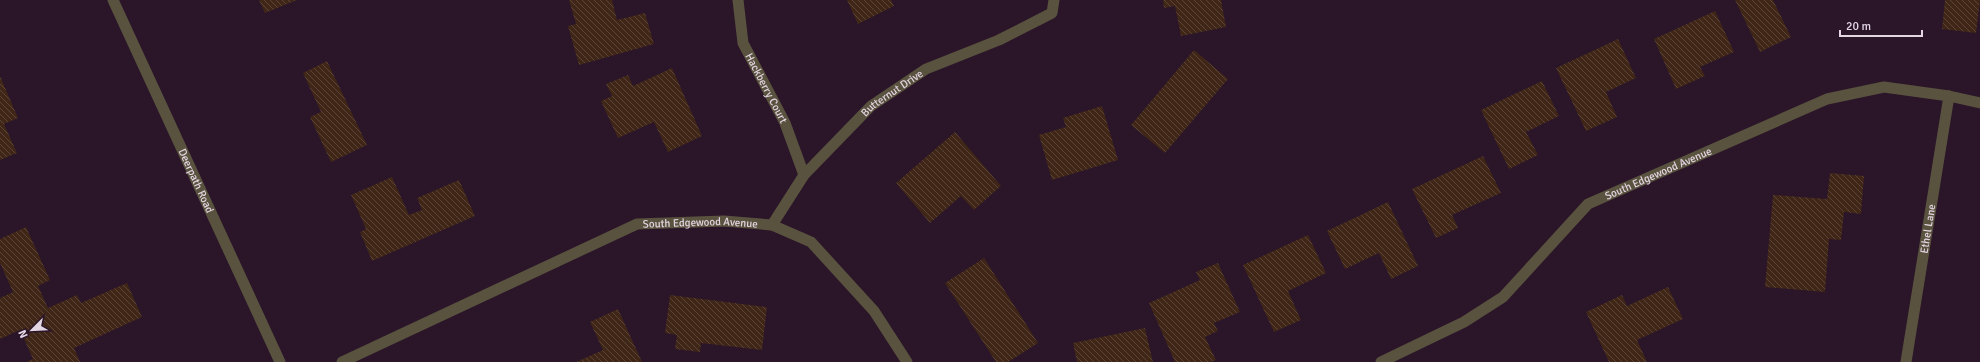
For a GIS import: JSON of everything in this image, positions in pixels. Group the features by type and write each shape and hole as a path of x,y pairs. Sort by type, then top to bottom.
{"street":[{"name":"Deerpath Road","path":"113,0 280,362"},
{"name":"Hackberry Court","path":"738,0 743,43 785,123 804,175"},
{"name":"Butternut Drive","path":"772,225 804,175 871,106 926,69 999,40 1052,13 1054,0"},
{"name":"South Edgewood Avenue","path":"1381,362 1464,322 1503,297 1588,204 1827,99 1884,87 1949,96 1980,103"},
{"name":"Ethel Lane","path":"1906,362 1949,96"},
{"name":"South Edgewood Avenue","path":"342,362 637,224 724,221 772,225 811,242 874,311 907,362"}],"building":[{"path":"259,0 297,0 265,13"},
{"path":"569,0 612,0 617,20 645,13 654,44 579,65 568,26 576,24"},
{"path":"847,0 891,0 894,6 858,24"},
{"path":"1163,0 1221,0 1226,27 1181,36 1175,6 1164,8"},
{"path":"1735,0 1773,0 1791,37 1760,52"},
{"path":"1945,0 1980,0 1976,33 1942,29"},
{"path":"1715,11 1734,52 1700,67 1705,76 1676,89 1654,39"},
{"path":"1618,39 1636,78 1606,92 1617,117 1586,131 1556,68"},
{"path":"1194,50 1228,79 1165,153 1131,125"},
{"path":"327,61 367,145 331,162 310,117 321,112 303,73"},
{"path":"672,68 702,136 668,152 654,122 618,138 601,101 612,96 606,84 628,75 633,86"},
{"path":"0,76 18,118 4,124 17,153 0,160"},
{"path":"1542,81 1559,116 1526,132 1538,155 1509,169 1481,110"},
{"path":"1102,106 1118,160 1052,180 1039,135 1066,127 1063,118"},
{"path":"955,132 1001,186 974,210 961,196 930,223 896,183"},
{"path":"1483,156 1501,193 1452,215 1458,228 1436,238 1412,189"},
{"path":"1830,173 1864,176 1861,214 1844,212 1841,240 1829,239 1825,292 1765,287 1773,195 1827,199"},
{"path":"392,177 409,215 422,210 417,198 459,180 475,216 372,261 360,232 366,229 351,195"},
{"path":"1388,202 1418,266 1391,279 1379,253 1345,269 1327,231"},
{"path":"26,227 50,280 38,286 48,308 77,295 81,303 127,283 142,317 74,348 80,362 26,362 33,359 20,330 0,339 0,298 13,292 0,263 0,239"},
{"path":"1308,235 1326,273 1288,291 1301,320 1274,332 1243,265"},
{"path":"984,258 1038,343 1008,362 996,362 945,283"},
{"path":"1218,263 1240,312 1214,323 1218,331 1205,337 1216,360 1211,362 1175,362 1149,303 1200,280 1196,272"},
{"path":"1668,287 1683,319 1637,340 1647,362 1609,362 1586,312 1622,295 1627,306"},
{"path":"670,295 767,307 762,350 701,343 700,352 675,349 677,335 665,333"},
{"path":"618,309 642,362 576,362 603,350 590,322"},
{"path":"1145,328 1153,362 1077,362 1073,343"}]}
